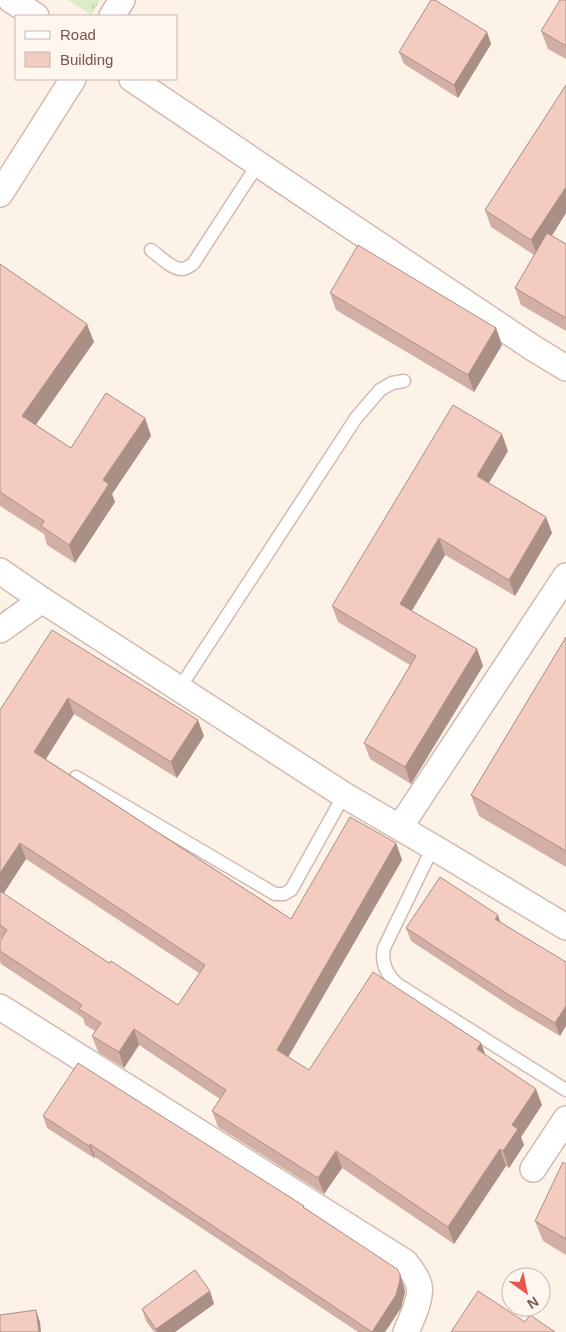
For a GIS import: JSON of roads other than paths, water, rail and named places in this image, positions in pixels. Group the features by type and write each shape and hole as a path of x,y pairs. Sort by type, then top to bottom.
{"street":[{"path":"11,0 34,15"},
{"path":"113,15 122,0"},
{"path":"0,194 72,80"},
{"path":"133,80 533,348 566,368"},
{"path":"0,571 344,795 434,847 566,928"},
{"path":"400,827 566,576"},
{"path":"0,630 42,600"},
{"path":"0,1007 405,1262 419,1283 420,1291 406,1332"},
{"path":"532,1169 566,1119"}],"lane":[{"path":"151,250 173,267 179,269 184,269 193,264 258,164"},
{"path":"179,688 356,418 380,390 392,383 404,381"},
{"path":"76,777 275,894 284,894 291,890 344,795"},
{"path":"434,847 384,948 382,956 384,966 397,984 566,1090"}]}
